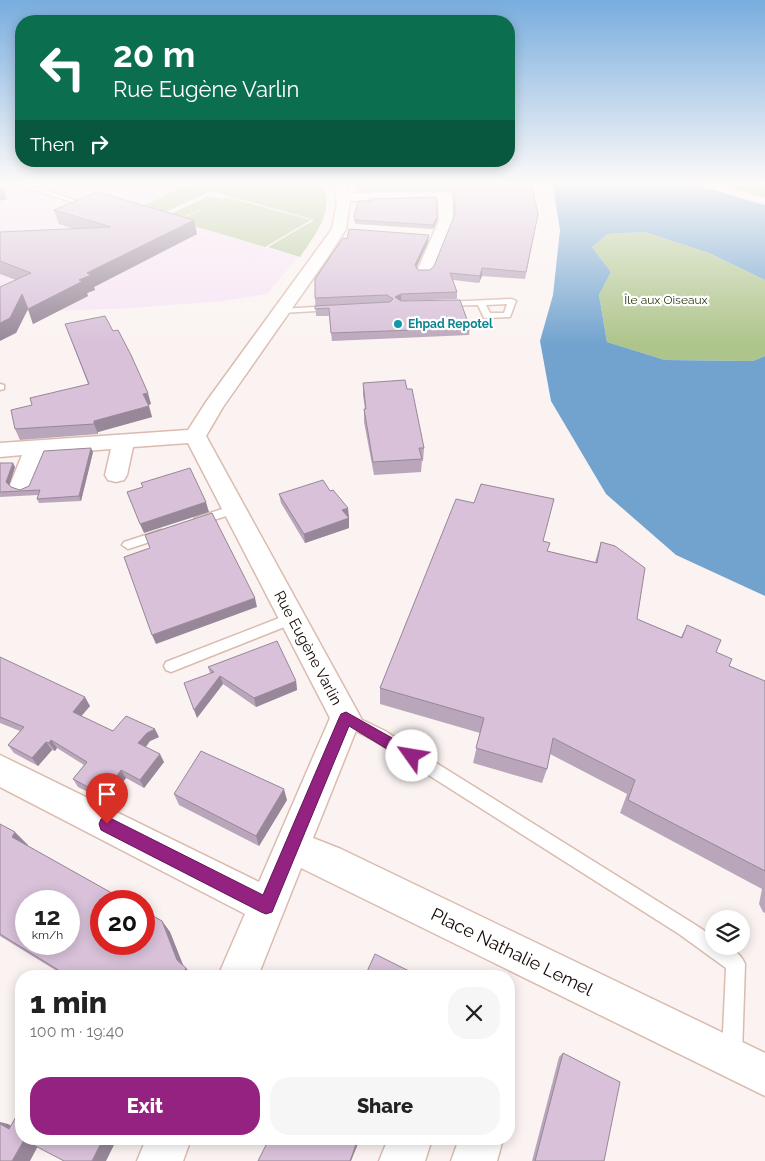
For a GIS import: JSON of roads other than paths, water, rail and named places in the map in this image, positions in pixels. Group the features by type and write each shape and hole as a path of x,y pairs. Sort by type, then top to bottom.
{"street":[{"path":"0,450 195,436 213,406 334,236"},
{"path":"424,273 440,236"},
{"name":"Rue Eugène Varlin","path":"195,436 346,718 240,970"},
{"path":"116,475 124,441"},
{"path":"22,485 36,447"},
{"path":"0,770 266,906"},
{"name":"Place Nathalie Lemel","path":"292,847 328,862 748,1067"},
{"path":"160,1161 167,1145"},
{"path":"402,1161 408,1145"},
{"path":"474,1161 479,1145"}],"lane":[{"path":"441,304 481,302"},
{"path":"281,310 339,308"},
{"path":"190,524 234,509"},
{"path":"128,545 172,530"},
{"path":"171,666 292,618"},
{"path":"346,718 380,736 685,928 736,964 748,1067"}],"water":[{"path":"559,236 605,236 592,247 611,272 599,295 607,342 665,360 753,361 765,356 765,596 676,555 606,494 551,401 540,341 553,295"},
{"path":"658,236 765,236 765,280 709,253"}],"place":[{"name":"Ehpad Repotel","path":"398,324"}],"park label":[{"name":"Île aux Oiseaux","path":"666,300"}]}
